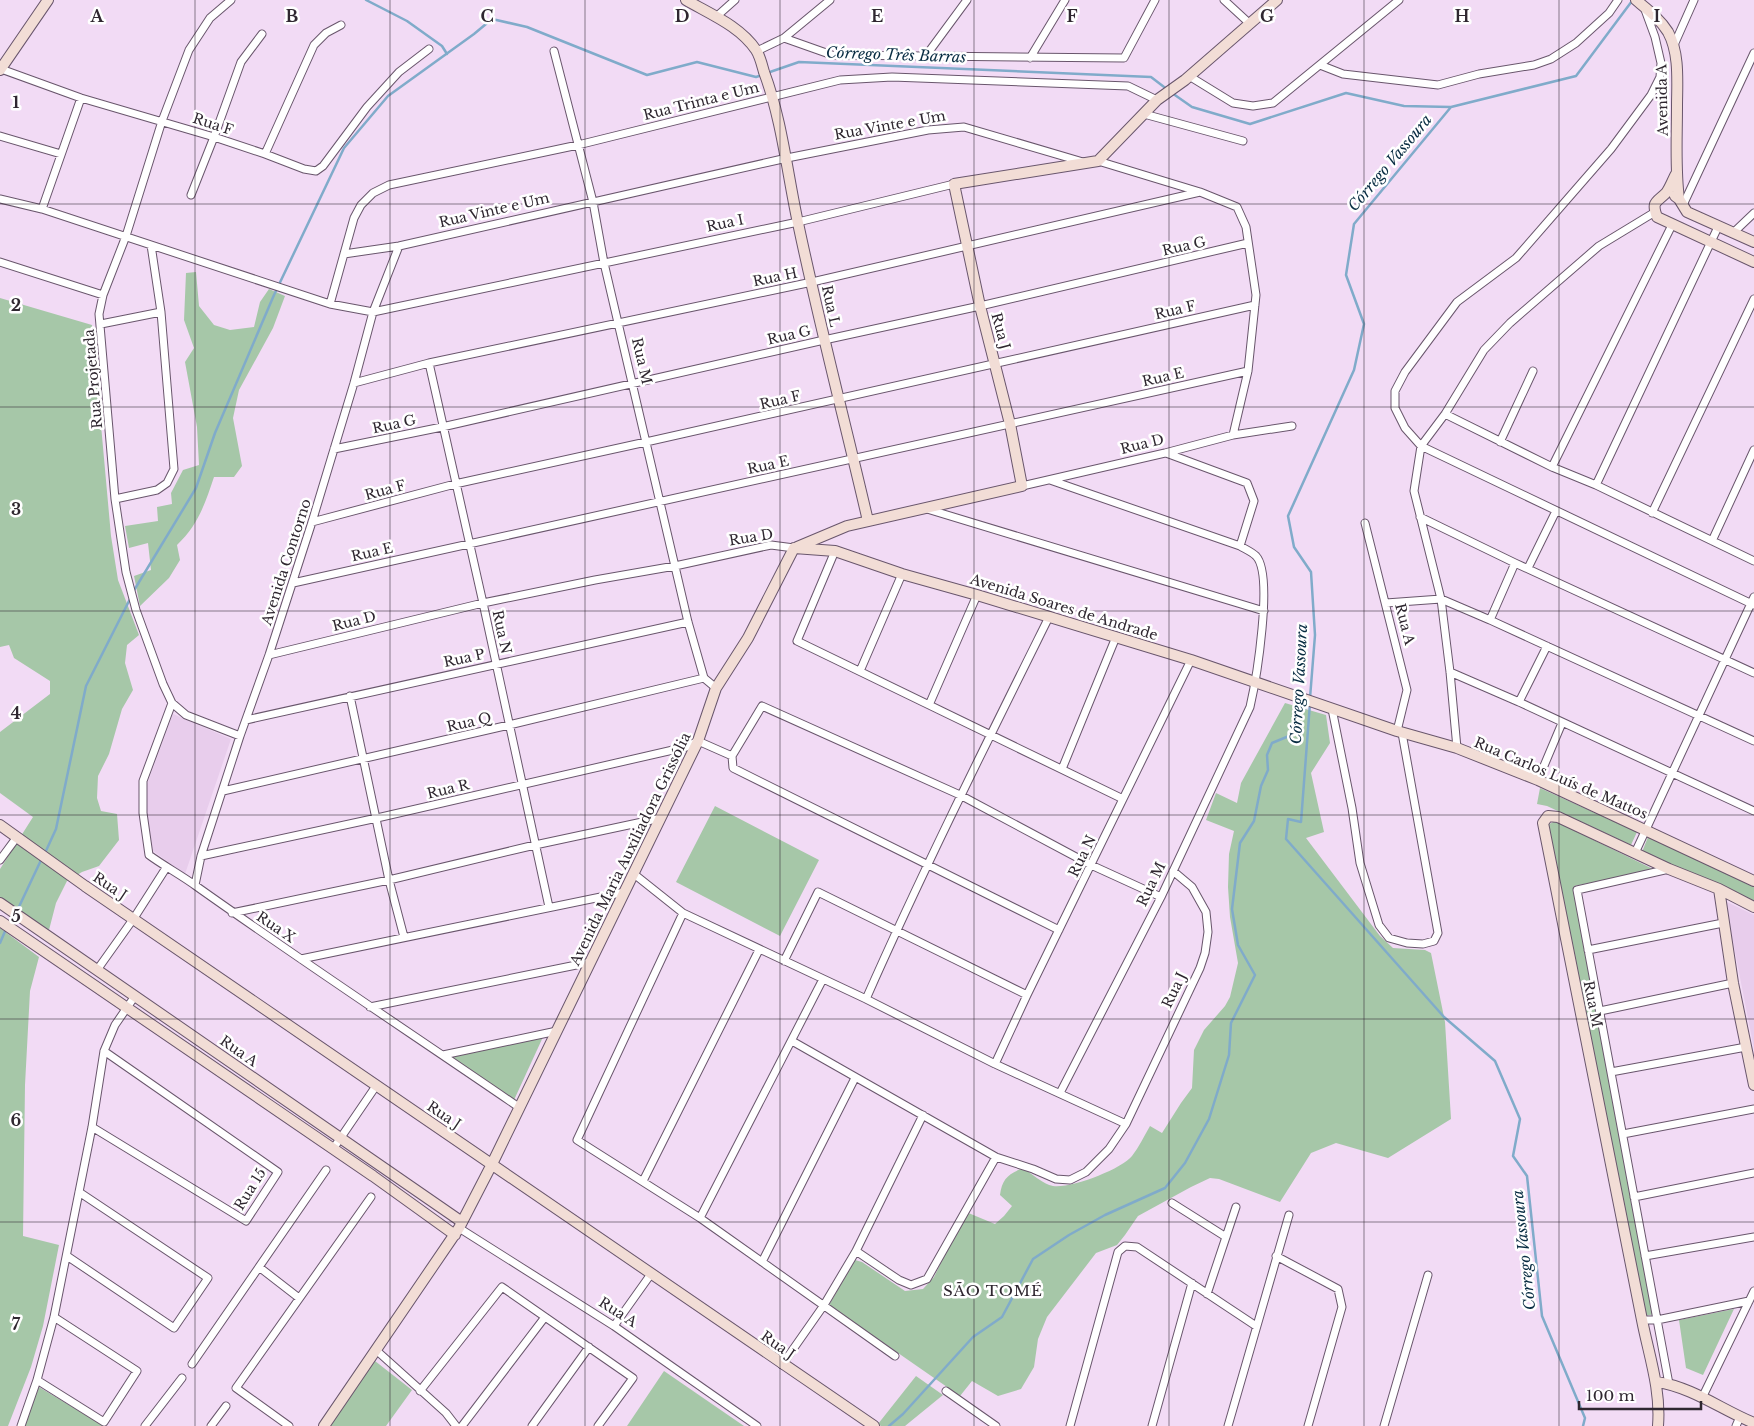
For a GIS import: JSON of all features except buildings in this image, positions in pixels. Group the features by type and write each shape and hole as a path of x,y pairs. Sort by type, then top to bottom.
{"street":[{"path":"0,70 48,0"},
{"name":"Rua Projetada","path":"231,0 210,18 188,50 162,121 126,236 103,294 99,314 115,499 129,583 136,610 163,684 172,702 186,715 240,736"},
{"path":"686,0 717,16 741,34 757,51 784,38 830,0"},
{"path":"717,16 735,0"},
{"path":"925,56 967,0"},
{"path":"1030,58 1065,0"},
{"path":"784,38 832,55 1124,58 1155,0"},
{"path":"1224,0 1249,23"},
{"path":"1098,161 1161,97 1187,78 1278,0"},
{"path":"1187,78 1234,102 1252,106 1273,102 1320,66 1399,0"},
{"path":"1320,66 1343,74 1438,85 1479,74 1534,66 1551,59 1576,43 1609,13 1618,0"},
{"path":"1674,45 1694,0"},
{"path":"1635,853 1753,602 1421,446 1405,428 1395,408 1395,391 1405,372 1457,302 1516,258 1611,148 1651,95 1660,77 1662,63 1655,37 1640,3"},
{"name":"Avenida A","path":"1640,3 1659,19 1674,45 1678,75 1676,174 1681,202"},
{"path":"265,154 314,45 326,33 341,25"},
{"path":"191,195 241,62 262,34"},
{"name":"Rua F","path":"0,70 81,98 214,137 304,169 316,170 323,166 367,107 399,72 429,49"},
{"name":"Rua M","path":"554,51 593,202 604,263 688,622 704,678"},
{"name":"Rua L","path":"757,51 772,96 787,158 798,222 824,340 868,521"},
{"path":"1681,202 1754,53"},
{"name":"Rua Trinta e Um","path":"330,304 354,218 361,205 373,193 389,185 578,145 840,80 892,77 1128,86 1161,97"},
{"path":"42,209 81,98"},
{"path":"1144,114 1243,141"},
{"name":"Rua Vinte e Um","path":"344,254 399,246 787,158 928,130 964,127 1083,162 1098,161 1200,192 1237,207 1246,227 1256,295 1248,371 1233,435"},
{"path":"0,136 61,154"},
{"name":"Rua I","path":"373,312 798,222 954,184 1083,162"},
{"name":"Avenida A","path":"1655,212 1654,206 1657,200 1666,194 1676,174"},
{"name":"Rua J","path":"954,184 980,306 1010,424 1022,486"},
{"name":"Rua H","path":"354,383 429,363 812,282 1200,192"},
{"path":"1666,194 1674,195 1687,212 1754,242"},
{"path":"0,199 42,209 330,304 373,312"},
{"path":"1457,748 1441,599 1414,491 1421,446 1445,414 1484,350 1510,323 1599,246 1655,212 1660,220 1754,262"},
{"path":"1733,233 1754,213"},
{"path":"1552,467 1672,225"},
{"path":"1596,485 1718,226"},
{"name":"Rua G","path":"334,449 442,427 980,306 1248,243"},
{"path":"115,499 157,490 167,483 174,469 161,312 151,245"},
{"name":"Avenida Contorno","path":"194,885 201,856 240,736 270,656 312,522 354,383 373,312 399,246"},
{"path":"0,262 103,294"},
{"path":"1652,513 1754,299"},
{"name":"Rua F","path":"312,522 455,484 1255,305"},
{"path":"101,324 161,312"},
{"name":"Rua N","path":"429,363 549,907"},
{"name":"Rua E","path":"292,583 1248,371"},
{"path":"1500,442 1533,371"},
{"path":"1445,414 1552,467 1596,485 1754,561"},
{"name":"Rua D","path":"270,656 483,604 595,580 675,566 771,545 794,548 847,526 1165,453 1233,435 1292,426"},
{"path":"1712,541 1754,450"},
{"path":"1050,480 1240,546 1254,501 1247,483 1165,453"},
{"path":"924,508 1264,611"},
{"path":"1528,568 1556,511"},
{"path":"1420,517 1754,673"},
{"name":"Rua A","path":"1365,523 1407,690 1399,732"},
{"name":"Rua M","path":"1060,1093 1161,897 1250,707 1256,682 1264,611 1262,572 1257,557 1240,546"},
{"name":"Avenida Soares de Andrade","path":"794,548 835,551 902,574 1191,660 1328,707"},
{"name":"Avenida Maria Auxiliadora Grissólia","path":"324,1426 459,1228 520,1108 698,741 716,688 748,638 794,548"},
{"path":"835,551 797,640 1124,799"},
{"path":"1490,620 1515,563"},
{"path":"860,671 902,574"},
{"path":"929,705 977,595"},
{"path":"1386,603 1441,599 1754,741"},
{"path":"866,999 960,795 1049,617"},
{"name":"Rua P","path":"246,720 688,622"},
{"path":"1062,769 1116,637"},
{"path":"1519,702 1547,646"},
{"name":"Rua N","path":"995,1064 1191,660"},
{"path":"1450,672 1754,811"},
{"path":"704,678 716,688"},
{"name":"Rua Q","path":"223,791 704,678"},
{"path":"350,696 389,880 404,938"},
{"name":"Rua X","path":"172,702 143,781 143,813 148,855 520,1108"},
{"path":"1059,930 733,768 732,756 762,706 960,795 1091,865 1161,897"},
{"path":"1328,707 1352,808 1360,863 1379,925 1389,938 1407,943 1424,944 1434,941 1438,933 1399,732"},
{"name":"Rua Carlos Luís de Mattos","path":"1328,707 1399,732 1457,748 1538,780 1754,881"},
{"path":"1538,780 1562,724"},
{"path":"698,741 732,756"},
{"name":"Rua R","path":"201,856 377,818 686,747 698,741"},
{"name":"Rua M","path":"1658,1426 1657,1382 1642,1320 1543,823 1548,816 1558,817 1669,869 1720,889"},
{"path":"232,913 389,880 535,844 661,818"},
{"name":"Rua J","path":"0,825 376,1086 874,1426"},
{"path":"0,860 17,837"},
{"path":"97,970 134,918 166,868"},
{"name":"Rua M","path":"1669,869 1577,890 1669,1384"},
{"name":"Rua J","path":"996,1157 1056,1179 1070,1180 1086,1172 1109,1149 1126,1124 1200,968 1205,953 1208,932 1206,912 1192,887 1173,871"},
{"path":"634,874 683,914 866,999 995,1064 1126,1124"},
{"path":"1720,889 1754,907"},
{"path":"1720,889 1723,923 1733,982 1754,1085"},
{"path":"301,958 625,892"},
{"path":"784,961 818,892 897,929 1027,995"},
{"name":"Rua A","path":"0,903 341,1138 459,1228"},
{"path":"683,914 577,1140 700,1218 895,1356"},
{"name":"Rua A","path":"2,922 333,1149 614,1326 757,1426"},
{"path":"1588,950 1723,923"},
{"path":"643,1181 759,950"},
{"path":"78,974 85,962"},
{"path":"370,1007 591,962"},
{"path":"700,1218 823,979"},
{"path":"1600,1012 1733,982"},
{"path":"21,1426 38,1380 54,1317 92,1126 104,1051 114,1025 135,996"},
{"path":"442,1055 557,1032"},
{"path":"792,1041 996,1157 927,1279 912,1285 899,1280 856,1251"},
{"path":"1611,1072 1746,1046"},
{"name":"Rua 15","path":"92,1126 246,1221 278,1172 104,1051"},
{"path":"762,1262 855,1078"},
{"path":"333,1149 376,1086"},
{"path":"271,1106 278,1095"},
{"path":"1623,1134 1754,1110"},
{"path":"782,1365 824,1305 856,1251 923,1115"},
{"path":"192,1364 326,1170"},
{"path":"1634,1197 1754,1173"},
{"path":"67,1256 174,1328 208,1278 79,1192"},
{"path":"290,1426 236,1388 372,1197"},
{"path":"1172,1203 1226,1237"},
{"path":"1207,1294 1236,1207"},
{"path":"1228,1426 1289,1215"},
{"path":"1646,1256 1754,1237"},
{"path":"1070,1426 1118,1252 1125,1246 1138,1247 1256,1326"},
{"path":"1276,1256 1338,1289 1342,1306 1308,1426"},
{"path":"259,1267 299,1298"},
{"path":"614,1326 651,1274"},
{"path":"1384,1426 1428,1275"},
{"path":"1152,1426 1192,1284"},
{"path":"420,1391 502,1287 633,1378 598,1426"},
{"path":"1702,1398 1754,1291"},
{"path":"1642,1320 1657,1320 1749,1301"},
{"path":"38,1380 104,1422 137,1371 54,1317"},
{"path":"462,1426 545,1317"},
{"path":"532,1426 589,1347"},
{"path":"376,1350 446,1413 456,1426"},
{"path":"145,1426 182,1378"},
{"path":"1657,1382 1669,1384 1702,1398 1738,1422 1754,1423"},
{"path":"946,1392 996,1426"},
{"path":"211,1426 226,1406"}],"shaded area":[{"path":"173,714 231,739 185,874 153,851 146,808 146,787"},
{"path":"1725,901 1754,915 1754,1049"}],"green space":[{"path":"196,272 199,306 214,325 230,330 254,327 260,302 269,289 285,296 273,328 239,390 233,418 242,466 234,477 214,477 196,522 177,545 180,560 169,578 140,606 134,576 151,570 148,543 129,548 125,526 158,521 157,507 172,504 171,493 183,470 199,465 197,427 185,362 194,348 184,320 186,273"},
{"path":"0,298 92,325 111,536 118,580 139,635 127,645 125,663 133,690 122,709 109,754 98,776 97,798 101,811 117,814 119,840 99,866 82,872 67,881 56,903 49,930 0,898 0,869 33,817 0,793 0,732 50,694 50,681 14,658 9,645 0,647"},
{"path":"1285,703 1326,715 1330,743 1311,773 1324,832 1306,838 1380,936 1393,948 1425,950 1431,953 1445,1022 1451,1119 1388,1158 1336,1143 1311,1153 1280,1202 1219,1179 1210,1178 1138,1216 1117,1245 1096,1253 1047,1317 1038,1339 1034,1367 1021,1389 998,1396 972,1381 960,1396 829,1305 855,1260 862,1262 905,1291 923,1289 934,1277 966,1212 995,1224 1012,1206 1000,1195 1004,1181 1013,1172 1023,1168 1041,1181 1053,1186 1083,1181 1118,1167 1126,1161 1135,1153 1150,1126 1162,1133 1192,1088 1194,1050 1204,1030 1225,1006 1230,997 1238,963 1230,917 1228,887 1229,854 1234,831 1206,820 1216,793 1237,803 1241,783"},
{"path":"1540,788 1637,832 1631,845 1547,806 1537,804"},
{"path":"715,806 819,860 780,936 676,882"},
{"path":"1555,821 1655,870 1574,886 1656,1314 1644,1316 1546,826"},
{"path":"1648,837 1754,886 1754,904 1642,852"},
{"path":"0,928 39,957 30,991 25,1085 23,1236 59,1245 43,1326 31,1367 8,1426 0,1426"},
{"path":"543,1037 514,1100 449,1057"},
{"path":"1734,1309 1703,1375 1686,1368 1679,1320"},
{"path":"375,1361 412,1390 386,1426 330,1426"},
{"path":"664,1371 744,1426 627,1426"},
{"path":"916,1376 943,1395 905,1426 881,1426 878,1424"},
{"path":"39,1387 104,1426 24,1426"}],"waterway":[{"name":"Córrego Três Barras","path":"366,0 407,21 442,46 447,54"},
{"name":"Córrego Três Barras","path":"1172,93 1192,107 1250,124 1346,93 1404,106 1451,107 1576,76 1632,1"},
{"path":"133,592 196,488 215,433 274,295 344,148 388,96 492,19 527,27 647,75 697,62 756,77 762,75"},
{"name":"Córrego Três Barras","path":"767,73 799,62 1151,77 1168,90"},
{"name":"Córrego Vassoura","path":"1310,698 1315,635 1311,572 1294,547 1288,516 1354,370 1364,324 1346,275 1354,224 1451,107"},
{"path":"45,853 56,829 86,686 131,597"},
{"path":"889,1426 903,1414 973,1337 1002,1317 1033,1259 1069,1235 1105,1215 1165,1188 1185,1163 1209,1119 1229,1055 1231,1023 1255,975 1238,945 1232,909 1240,843 1254,821 1261,786 1268,770 1267,755 1272,743 1289,736 1294,722 1309,703"},
{"name":"Córrego Vassoura","path":"1310,703 1301,822 1288,819 1286,839 1444,1017 1495,1061 1520,1119 1513,1156 1527,1176 1542,1316 1585,1418 1583,1426"},
{"path":"17,911 42,858"},
{"path":"0,943 6,929"}],"district":[{"name":"SÃO TOMÉ","path":"993,1291"}]}
